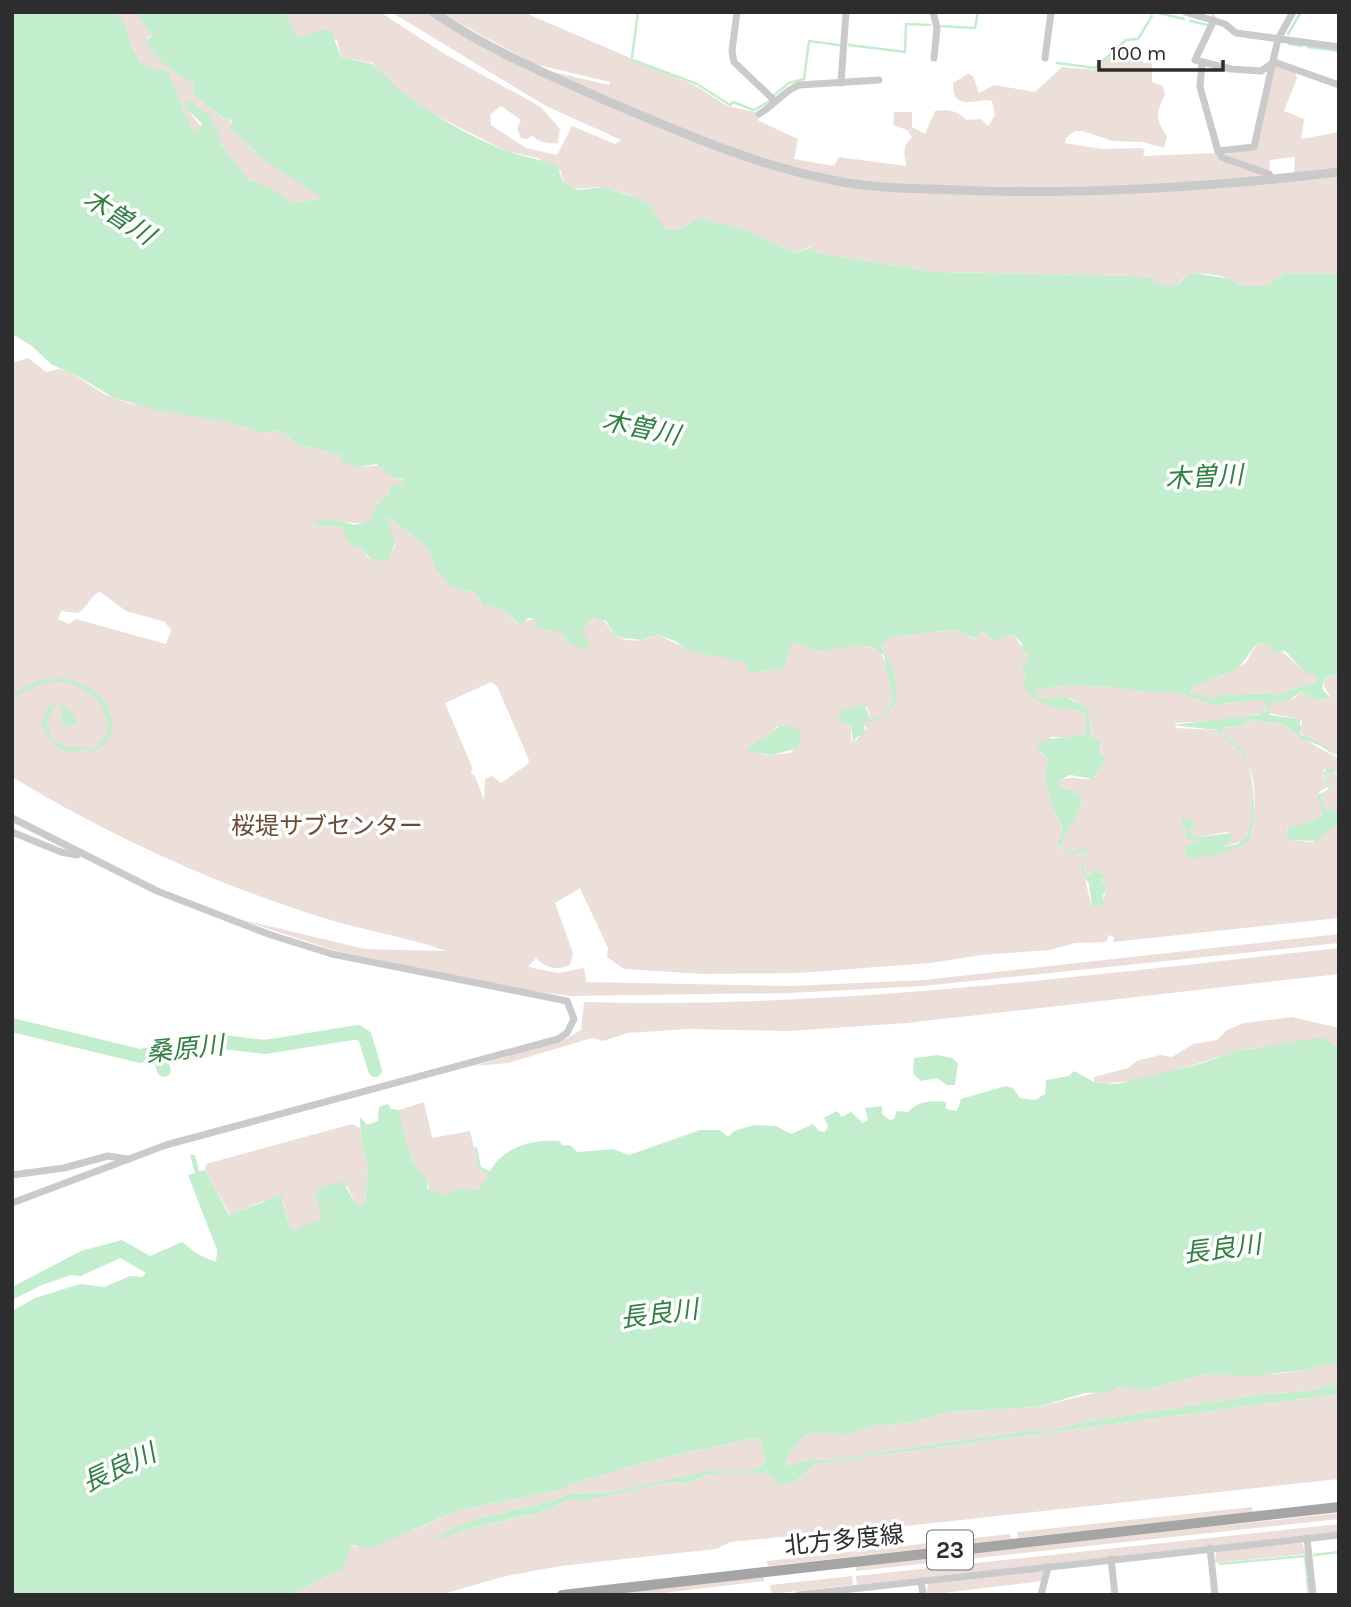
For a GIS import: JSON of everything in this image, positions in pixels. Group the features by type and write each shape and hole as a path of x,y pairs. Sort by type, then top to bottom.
{"main road":[{"name":"北方多度線","path":"562,1595 1339,1507"}],"street":[{"path":"433,12 487,45 693,137 786,170 832,180 889,187 1062,192 1167,189 1339,172"},
{"path":"737,12 732,51 734,62 775,102"},
{"path":"841,83 846,12"},
{"path":"933,12 937,28 934,58"},
{"path":"1045,58 1051,12"},
{"path":"1185,12 1214,20 1236,33 1339,47"},
{"path":"1218,151 1254,147 1278,39 1293,12"},
{"path":"1214,20 1195,60 1261,71 1274,62"},
{"path":"1202,62 1200,87 1218,151 1223,158 1269,174 1273,180"},
{"path":"1274,62 1339,85"},
{"path":"759,114 787,89 799,85 879,80"},
{"path":"12,818 86,857 170,896 271,936 332,954 515,992 558,998 568,1001 574,1013 572,1026 567,1033 546,1043 250,1121 131,1159 12,1203"},
{"path":"12,832 61,852 86,857"},
{"path":"12,1175 64,1168 108,1156 131,1159"},
{"path":"798,1595 855,1592 921,1581 1339,1535"},
{"path":"1307,1538 1313,1595"},
{"path":"1210,1548 1215,1595"},
{"path":"1111,1559 1115,1595"},
{"path":"1041,1595 1048,1567"},
{"path":"921,1581 923,1595"}],"green space":[{"path":"114,12 137,12 139,19 153,35 147,38 153,51 172,70 193,83 194,94 224,119 232,119 229,122 254,151 322,198 291,203 244,176 221,145 214,124 190,113 202,128 198,131 192,129 168,71 142,65"},
{"path":"271,12 380,12 443,53 541,107 560,129 558,143 544,142 532,136 521,138 517,128 521,120 501,106 490,115 491,125 526,148 557,155 572,126 615,144 621,140 546,106 391,12 425,12 485,48 783,173 830,182 921,191 1061,194 1200,189 1339,176 1339,274 1285,273 1265,286 1240,286 1230,279 1205,274 1190,275 1178,285 1156,285 1151,278 1138,276 936,272 817,253 810,247 795,253 744,229 703,219 695,220 681,229 666,230 642,201 603,187 570,187 563,179 561,171 538,158 506,151 427,111 388,82 373,63 341,57 337,40 312,33 300,38 287,19"},
{"path":"439,12 523,12 696,86 727,106 755,112 759,121 798,139 794,159 834,166 839,157 906,166 905,148 912,137 907,130 893,125 894,112 912,112 912,127 925,134 935,111 939,110 956,112 966,120 981,119 988,126 995,115 992,101 961,101 954,93 953,83 968,74 973,76 979,93 994,85 1035,92 1062,67 1095,70 1122,45 1144,63 1152,62 1152,82 1163,86 1165,95 1158,117 1167,136 1164,148 1143,142 1113,141 1082,131 1075,131 1066,138 1065,143 1102,149 1141,148 1145,150 1143,156 1217,153 1268,177 1079,187 1004,187 900,184 833,177 759,158 686,132 545,70 609,85 610,82 534,64"},
{"path":"1275,65 1295,72 1297,78 1284,111 1304,119 1301,139 1339,132 1339,168 1294,173 1295,157 1270,160 1269,172 1223,155 1257,148"},
{"name":"桜堤サブセンター","path":"28,358 46,372 59,369 70,372 104,394 128,403 224,421 263,433 282,431 295,444 342,455 342,461 362,467 380,465 394,478 404,480 403,484 389,488 389,494 376,506 374,518 359,523 330,521 315,525 338,524 344,528 347,541 354,546 352,549 360,545 367,557 386,562 395,546 387,516 429,549 452,587 475,593 482,604 504,610 516,623 534,619 561,632 566,639 589,645 582,630 589,619 600,618 615,634 626,640 658,635 694,652 745,661 763,672 792,642 822,650 859,644 881,651 890,676 893,701 884,714 871,719 867,707 843,710 837,720 851,726 851,740 854,743 867,728 861,724 862,720 872,720 880,718 895,705 892,667 881,647 889,637 953,630 977,639 980,630 991,639 1013,635 1029,655 1029,661 1020,665 1025,672 1023,684 1028,692 1048,705 1081,711 1086,715 1086,733 1070,738 1051,737 1040,752 1048,760 1045,776 1050,802 1063,831 1057,844 1067,851 1072,852 1061,845 1081,805 1077,793 1061,787 1059,781 1095,777 1105,757 1100,752 1101,745 1092,737 1085,711 1077,702 1065,697 1042,699 1035,694 1036,690 1071,685 1174,692 1213,705 1258,700 1266,704 1264,713 1233,720 1175,723 1176,728 1217,730 1246,761 1243,755 1234,745 1222,734 1223,728 1240,726 1250,720 1283,724 1298,736 1339,759 1339,774 1324,769 1323,776 1329,786 1319,792 1323,814 1310,822 1287,829 1290,840 1313,842 1339,822 1339,918 1113,942 1114,937 1109,935 1106,942 1075,943 1050,950 982,955 930,963 799,973 704,974 624,969 607,957 608,948 580,888 555,903 573,953 570,965 552,968 536,958 528,967 558,973 584,968 586,982 792,986 924,980 1339,934 1339,943 923,986 790,993 570,996 516,989 333,950 239,919 365,949 446,951 327,919 205,875 88,820 12,777 12,360 16,362","holes":["100,592 126,611 165,622 171,630 166,644 76,619 69,624 58,619 61,611 78,613","491,682 497,686 529,760 528,764 501,783 492,776 485,779 484,800 475,776 471,774 472,767 445,703","783,725 799,731 801,736 791,753 767,755 754,752 753,744 771,736 777,726","1246,761 1253,778 1255,804 1252,834 1243,841 1251,822 1253,797","1181,819 1194,820 1190,832 1197,837 1228,832 1230,841 1223,847 1243,841 1212,855 1185,854 1185,847 1202,840 1184,837 1187,831","1084,869 1087,877 1095,871 1105,874 1102,881 1107,889 1103,900 1092,907"]},
{"path":"1261,643 1278,649 1315,675 1317,681 1276,695 1221,695 1210,700 1189,693 1192,687 1244,664 1255,647"},
{"path":"1339,674 1339,756 1301,733 1298,730 1302,723 1300,719 1268,713 1270,703 1294,698 1301,692 1315,700 1332,699 1324,682"},
{"path":"1325,771 1339,777 1339,811 1325,809 1321,795 1331,789"},
{"path":"1339,948 1339,974 907,1023 789,1031 687,1029 628,1033 603,1041 592,1038 508,1063 475,1066 568,1038 581,1030 584,1002 679,1003 868,995 1057,979"},
{"path":"1292,1017 1339,1028 1337,1045 1260,1047 1148,1078 1112,1083 1094,1082 1094,1077 1128,1068 1137,1061 1160,1055 1172,1057 1193,1044 1217,1040 1227,1030 1244,1023"},
{"path":"424,1102 432,1138 470,1131 479,1168 489,1174 482,1188 474,1191 458,1188 446,1195 428,1190 429,1181 416,1167 408,1149 399,1110"},
{"path":"352,1124 360,1128 368,1168 365,1203 356,1204 347,1186 323,1217 307,1228 290,1228 283,1200 263,1201 230,1215 205,1170 206,1164"},
{"path":"1322,1363 1339,1366 1339,1384 1309,1391 1264,1394 1079,1423 1051,1431 1024,1431 828,1460 812,1459 788,1466 785,1460 800,1439 810,1433 848,1434 873,1426 909,1423 949,1412 1038,1407 1126,1385 1144,1390 1204,1374 1276,1374 1311,1369"},
{"path":"1339,1394 1339,1479 786,1539 781,1537 731,1542 716,1549 560,1566 502,1577 440,1595 290,1595 342,1569 346,1552 352,1545 355,1547 414,1530 459,1510 564,1489 571,1484 650,1461 756,1438 760,1440 765,1457 763,1465 749,1471 707,1471 611,1492 569,1494 549,1502 484,1517 439,1536 546,1511 568,1500 588,1500 671,1482 688,1483 710,1474 767,1473 780,1485 796,1481 814,1464"},
{"path":"1252,1507 1253,1512 1018,1538 1017,1532"},
{"path":"1339,1513 1339,1519 856,1571 855,1565"},
{"path":"1339,1524 1339,1532 857,1585 856,1576"},
{"path":"1010,1534 1011,1539 768,1566 767,1561"},
{"path":"1302,1543 1306,1554 1215,1563 1216,1551"},
{"path":"1043,1572 1042,1581 926,1595 928,1583"},
{"path":"764,1575 764,1581 646,1595 595,1595"},
{"path":"852,1576 853,1585 771,1594 770,1585"}],"water":[{"name":"木曽川","path":"12,12 114,12 126,26 130,43 142,65 168,71 192,129 198,131 202,124 187,109 187,99 208,114 219,133 221,145 248,179 274,190 291,203 322,198 263,159 230,127 232,119 225,119 194,95 193,83 165,65 153,52 146,40 153,35 139,19 137,12 282,13 300,38 319,30 331,30 341,57 373,64 401,91 433,114 504,150 557,165 563,182 577,190 603,187 639,199 651,206 666,230 681,229 695,220 703,219 744,229 795,253 813,247 817,253 936,272 1138,276 1151,278 1156,285 1178,285 1188,274 1194,273 1231,279 1240,286 1265,286 1285,273 1339,274 1339,674 1329,677 1323,683 1323,690 1332,699 1315,700 1301,692 1289,700 1272,703 1268,711 1270,715 1300,719 1300,734 1324,745 1339,759 1321,746 1302,739 1283,724 1250,720 1240,726 1223,728 1222,734 1243,751 1250,770 1254,797 1251,835 1247,842 1227,852 1189,858 1185,854 1185,846 1202,840 1184,838 1187,831 1181,822 1182,818 1196,821 1190,832 1197,837 1232,833 1233,838 1223,847 1238,844 1246,837 1251,818 1251,782 1249,770 1240,752 1217,730 1171,725 1259,715 1265,711 1266,704 1258,700 1213,705 1174,692 1147,692 1110,687 1071,685 1036,690 1035,694 1042,699 1064,696 1088,709 1092,737 1101,742 1100,752 1106,758 1093,779 1070,775 1059,781 1061,787 1081,797 1080,808 1061,845 1072,852 1082,847 1086,849 1084,869 1087,877 1095,871 1105,874 1102,881 1107,889 1103,895 1104,904 1092,907 1089,884 1082,873 1084,850 1071,855 1057,844 1063,830 1050,802 1045,776 1048,760 1037,747 1039,742 1045,740 1086,733 1086,715 1081,711 1040,702 1028,692 1023,684 1025,672 1020,665 1029,661 1029,655 1022,651 1022,643 1013,635 993,640 980,630 978,639 953,630 889,637 881,647 894,674 897,690 895,705 889,713 880,718 862,721 866,733 857,737 853,744 851,726 837,720 843,710 864,705 871,719 884,714 893,701 884,655 877,650 853,646 819,650 792,642 784,669 749,673 745,662 688,651 675,641 658,635 642,640 622,638 615,635 606,621 593,618 582,630 590,644 577,647 561,632 538,629 534,619 528,618 524,623 518,624 504,610 483,605 475,593 452,587 436,569 429,549 387,516 395,543 388,561 371,558 360,545 351,550 354,546 347,541 343,527 315,525 313,521 338,520 354,525 371,520 376,506 389,494 390,485 402,484 403,479 394,478 377,464 359,467 341,461 341,455 295,444 282,431 263,433 224,421 157,410 114,398 74,374 52,365 32,346 12,334","holes":["1261,643 1270,645 1274,653 1285,651 1306,673 1315,675 1317,681 1276,695 1221,695 1210,700 1206,696 1189,693 1193,687 1238,669 1255,646"]},
{"path":"60,678 88,687 106,704 111,714 111,733 100,748 89,753 85,749 77,752 63,750 48,737 41,723 49,706 63,705 74,716 77,724 66,726 61,719 63,711 59,706 54,707 46,722 52,739 66,747 88,747 92,751 103,740 107,717 102,706 83,689 71,684 51,682 34,687 12,699 12,694 34,682"},
{"path":"779,725 798,728 801,736 798,748 772,755 746,751 771,733"},
{"path":"1325,771 1331,789 1321,795 1325,809 1339,811 1339,822 1316,841 1290,840 1286,835 1289,827 1310,822 1323,814 1318,795 1329,789 1323,773"},
{"name":"長良川","path":"1323,1038 1336,1046 1339,1041 1339,1366 1322,1364 1311,1369 1254,1376 1204,1374 1144,1390 1120,1386 1109,1392 1085,1393 1038,1407 949,1412 909,1423 873,1426 848,1434 810,1433 800,1439 785,1461 788,1466 812,1459 828,1460 1024,1431 1051,1431 1079,1423 1264,1394 1309,1391 1338,1384 1339,1394 814,1464 796,1481 779,1486 767,1473 710,1474 688,1483 671,1482 588,1500 568,1500 546,1511 460,1531 442,1539 435,1538 454,1527 484,1517 549,1502 569,1494 611,1492 707,1471 749,1471 763,1465 765,1457 760,1440 755,1438 650,1461 571,1484 564,1489 459,1510 369,1549 352,1545 342,1569 290,1595 12,1595 12,1311 35,1298 80,1284 104,1287 130,1276 142,1277 146,1273 120,1258 81,1276 71,1275 42,1285 12,1300 12,1287 81,1251 122,1240 150,1256 182,1242 199,1255 216,1262 217,1250 188,1175 195,1173 190,1155 195,1155 199,1171 205,1170 229,1215 281,1195 290,1228 296,1230 322,1218 316,1193 320,1187 343,1182 356,1204 365,1203 368,1168 361,1139 360,1117 367,1125 378,1121 379,1107 388,1104 391,1109 399,1110 412,1158 416,1167 429,1180 427,1189 446,1195 458,1188 479,1190 489,1174 479,1169 474,1148 477,1147 481,1167 490,1171 511,1150 538,1141 559,1141 563,1146 570,1145 577,1152 613,1149 629,1155 700,1130 720,1130 728,1137 734,1131 754,1125 776,1126 791,1134 813,1124 819,1131 825,1132 828,1126 824,1118 837,1111 842,1117 851,1112 863,1123 868,1120 865,1108 882,1106 882,1114 890,1120 894,1119 897,1111 908,1112 920,1103 930,1101 946,1102 946,1109 957,1111 961,1099 1006,1086 1013,1088 1020,1098 1035,1100 1045,1094 1046,1080 1069,1076 1074,1071 1094,1082 1116,1084 1193,1066 1238,1051"},
{"path":"938,1055 952,1058 958,1063 955,1085 947,1085 937,1078 921,1081 913,1074 914,1058"}],"waterway":[{"path":"632,57 638,12"},
{"path":"940,26 975,28 978,12"},
{"path":"1154,12 1184,19"},
{"path":"1288,34 1301,12"},
{"path":"1057,63 1095,68 1126,40 1138,39 1152,16"},
{"path":"1190,21 1208,25"},
{"path":"849,45 905,52 906,24 930,25"},
{"path":"774,95 789,83 804,79 809,41 839,45"},
{"path":"1289,44 1302,46"},
{"path":"1308,47 1339,51"},
{"path":"633,60 697,84 730,105 733,102 754,110 770,101"},
{"name":"桑原川","path":"12,1025 140,1056 215,1041 265,1047 358,1032 365,1037 375,1070"},
{"path":"158,1053 164,1070"},
{"path":"1314,1555 1339,1552"},
{"path":"1219,1564 1305,1556 1307,1575"},
{"path":"1307,1578 1309,1595"}]}
